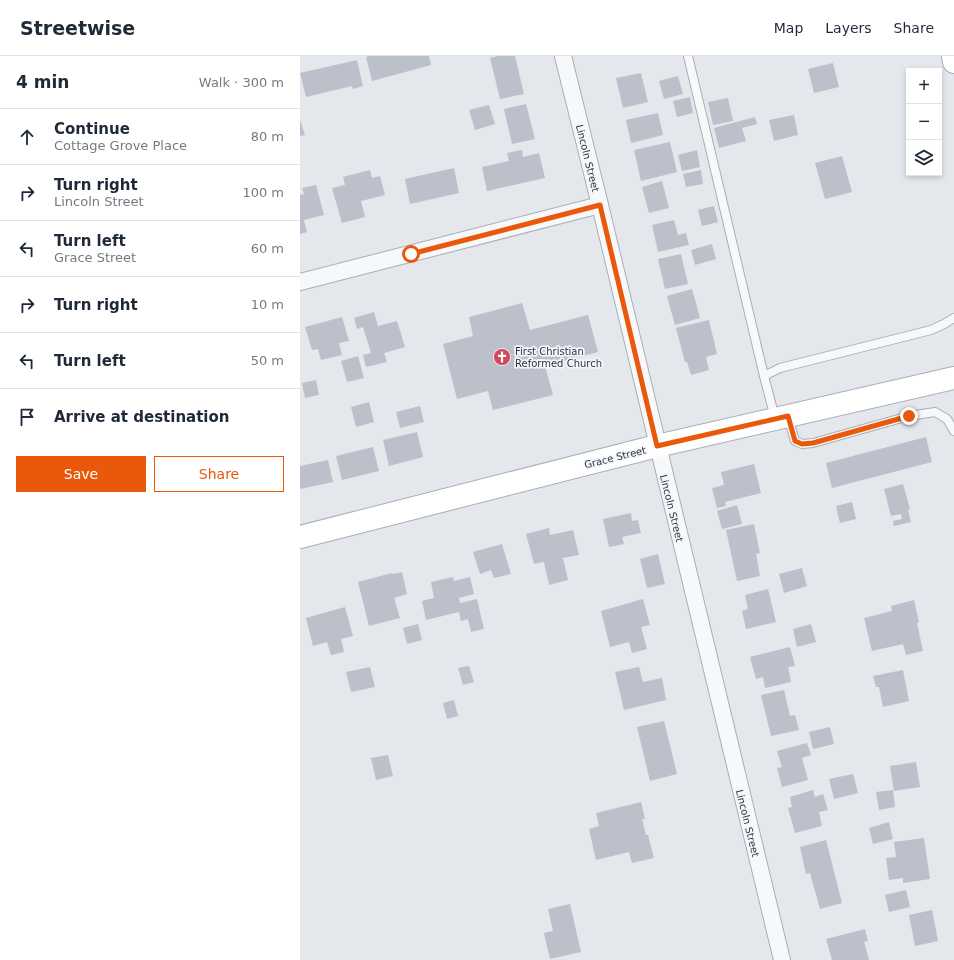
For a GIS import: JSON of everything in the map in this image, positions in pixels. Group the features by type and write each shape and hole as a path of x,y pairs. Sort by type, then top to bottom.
{"street":[{"name":"Lincoln Street","path":"563,56 782,960"},
{"path":"954,56 954,62"},
{"path":"300,282 600,205"},
{"name":"Grace Street","path":"300,537 657,446 954,378"}],"lane":[{"path":"688,56 764,376 782,418 795,441 802,444 813,443 909,416 935,412 947,418 954,431"},
{"path":"764,376 780,368 931,330 954,318"}],"building":[{"path":"429,56 431,65 372,81 366,57"},
{"path":"498,56 515,56 524,94 500,99 490,58"},
{"path":"357,60 363,86 353,89 352,86 306,97 300,73"},
{"path":"833,63 839,87 814,93 808,69"},
{"path":"641,73 648,102 623,108 616,78"},
{"path":"678,76 683,94 664,99 659,81"},
{"path":"690,97 693,113 677,117 673,101"},
{"path":"728,98 733,121 713,125 708,102"},
{"path":"526,104 535,139 512,144 504,109"},
{"path":"489,105 495,124 475,130 469,110"},
{"path":"658,113 663,135 631,143 626,120"},
{"path":"794,115 798,135 774,141 769,120"},
{"path":"755,117 757,124 742,128 746,141 719,148 714,128"},
{"path":"300,120 305,135 300,136"},
{"path":"670,142 677,172 641,181 634,150"},
{"path":"522,150 523,157 539,153 545,178 487,191 482,167 509,161 507,153"},
{"path":"697,150 700,167 682,171 678,155"},
{"path":"842,156 852,192 825,199 815,163"},
{"path":"454,168 459,193 410,204 405,179"},
{"path":"370,170 372,178 380,176 385,195 361,201 365,217 342,223 332,188 345,185 343,177"},
{"path":"701,170 703,184 686,187 683,174"},
{"path":"662,181 669,208 649,213 642,187"},
{"path":"316,185 324,215 304,220 307,232 300,234 300,195 304,194 302,188"},
{"path":"714,206 718,222 702,226 698,210"},
{"path":"674,220 678,235 686,233 689,245 658,252 652,225"},
{"path":"712,244 716,259 695,265 691,250"},
{"path":"681,254 688,284 665,289 658,259"},
{"path":"692,289 700,318 675,325 667,296"},
{"path":"522,303 530,330 588,315 598,352 545,366 553,395 493,410 488,391 457,399 443,344 473,336 469,317"},
{"path":"374,312 378,326 397,321 405,347 384,353 387,362 366,367 363,355 371,353 363,327 357,329 354,318"},
{"path":"342,317 349,341 339,343 342,355 321,360 318,349 312,350 305,327"},
{"path":"709,320 717,354 706,357 709,370 691,375 687,362 685,362 676,328"},
{"path":"358,356 364,378 347,382 341,361"},
{"path":"316,380 319,395 305,398 302,383"},
{"path":"369,402 374,422 356,427 351,407"},
{"path":"420,406 424,422 400,428 396,412"},
{"path":"417,432 423,457 389,466 383,440"},
{"path":"926,437 932,462 832,488 826,463"},
{"path":"373,447 379,471 342,480 336,456"},
{"path":"328,460 333,482 300,489 300,466"},
{"path":"754,464 761,493 725,502 726,506 717,508 712,488 724,485 721,472"},
{"path":"903,484 910,509 908,510 911,522 894,526 893,521 902,519 901,514 891,516 884,489"},
{"path":"852,502 856,519 840,523 836,506"},
{"path":"737,505 742,524 722,529 717,511"},
{"path":"631,513 632,521 638,520 641,533 622,537 624,544 609,547 603,519"},
{"path":"754,524 760,553 756,554 760,576 737,581 726,530"},
{"path":"549,528 550,535 573,530 579,555 563,558 568,580 549,585 544,562 534,564 526,534"},
{"path":"502,544 511,574 494,578 491,570 480,574 473,552"},
{"path":"658,554 665,584 647,588 640,559"},
{"path":"802,568 807,586 784,593 779,574"},
{"path":"402,572 407,594 394,598 400,618 369,626 358,582 392,573"},
{"path":"453,577 454,581 470,577 474,594 459,598 460,603 477,599 484,629 471,632 468,619 461,621 459,612 426,620 422,601 434,598 431,582"},
{"path":"768,589 776,622 746,629 742,611 748,609 745,595"},
{"path":"643,599 650,625 641,627 647,649 632,653 629,642 610,647 601,611"},
{"path":"914,600 923,651 906,655 903,644 872,651 864,618 892,611 891,606"},
{"path":"345,607 353,636 341,639 344,652 331,655 327,642 313,646 306,618"},
{"path":"418,624 422,640 407,644 403,628"},
{"path":"811,624 816,642 797,647 793,629"},
{"path":"790,647 795,666 788,667 791,682 765,688 763,677 756,679 750,657"},
{"path":"469,666 474,682 463,685 458,668"},
{"path":"370,667 375,687 351,692 346,672"},
{"path":"639,667 643,682 662,678 666,700 624,710 615,672"},
{"path":"903,670 909,701 883,707 879,687 876,687 873,676"},
{"path":"784,690 790,716 795,715 799,730 771,736 761,695"},
{"path":"454,700 458,716 447,719 443,703"},
{"path":"664,721 677,774 650,781 637,727"},
{"path":"830,727 834,744 813,749 809,732"},
{"path":"807,743 811,755 802,758 808,780 782,787 777,768 782,767 777,751"},
{"path":"388,755 393,776 376,780 371,758"},
{"path":"916,762 920,787 894,791 890,766"},
{"path":"853,774 858,793 834,799 829,779"},
{"path":"813,790 815,797 823,794 828,810 819,812 822,826 795,833 788,808 792,807 790,797"},
{"path":"893,790 895,807 879,810 876,792"},
{"path":"641,802 645,819 642,819 654,858 632,863 629,852 596,860 589,829 599,826 596,813"},
{"path":"889,822 893,839 873,844 869,828"},
{"path":"924,838 930,879 903,883 903,878 889,880 886,858 896,857 894,842"},
{"path":"826,840 842,903 820,909 810,873 806,874 800,847"},
{"path":"906,890 910,907 889,912 885,895"},
{"path":"570,904 581,952 550,959 544,933 553,931 548,909"},
{"path":"932,910 938,941 915,946 909,915"},
{"path":"865,929 868,941 864,942 869,960 832,960 826,939"}],"place":[{"name":"First Christian Reformed Church","path":"502,357"}],"route":[{"path":"411,254 600,205 657,446 788,416 795,441 802,444 813,443 909,416"}]}
